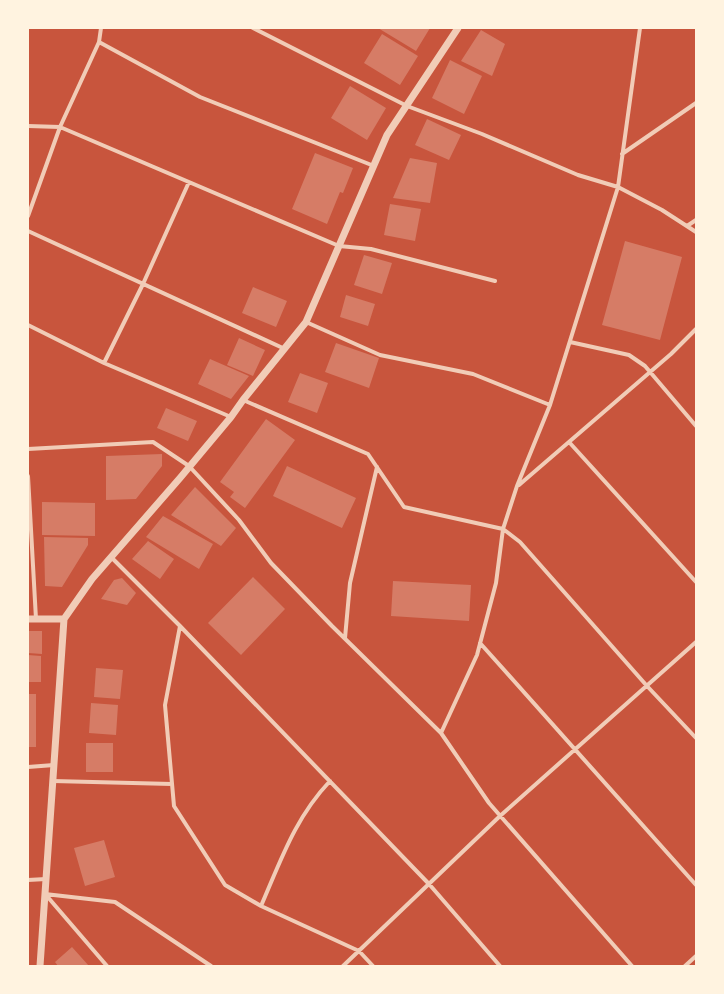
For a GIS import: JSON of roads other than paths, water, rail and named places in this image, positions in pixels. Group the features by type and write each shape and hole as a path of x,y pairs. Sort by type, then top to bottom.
{"street":[{"path":"28,216 60,127 99,42 101,28"},
{"path":"253,28 407,106 482,134 578,175 618,187 662,210 696,232"},
{"path":"40,966 64,619 92,579 231,417 306,322 387,135 458,28"},
{"path":"441,733 477,655 496,583 503,529 517,486 550,405 618,187 640,28"},
{"path":"99,42 200,97 374,166"},
{"path":"622,154 696,103"},
{"path":"28,126 60,127 339,246 371,249 495,281"},
{"path":"104,363 143,284 189,182"},
{"path":"686,226 696,220"},
{"path":"28,231 285,349"},
{"path":"306,322 380,355 473,374 550,405"},
{"path":"28,325 104,363 231,417"},
{"path":"517,486 649,371 671,354 696,329"},
{"path":"570,342 629,355 640,362 696,426"},
{"path":"243,400 368,454 404,507 503,529 520,542 647,686 696,738"},
{"path":"28,450 153,442 190,466 239,520 271,563 441,733 489,803 632,966"},
{"path":"569,442 696,582"},
{"path":"345,638 350,584 377,467"},
{"path":"28,476 36,619"},
{"path":"111,557 180,626 429,884 500,966"},
{"path":"28,619 64,619"},
{"path":"180,626 165,705 174,806 225,885 261,906 359,951 373,966"},
{"path":"343,966 500,816 696,642"},
{"path":"480,643 696,885"},
{"path":"28,767 54,764"},
{"path":"53,781 172,784"},
{"path":"261,906 300,820 311,803 330,781"},
{"path":"28,880 46,879"},
{"path":"45,894 107,966"},
{"path":"45,894 115,902 211,966"},
{"path":"684,966 696,956"}]}
